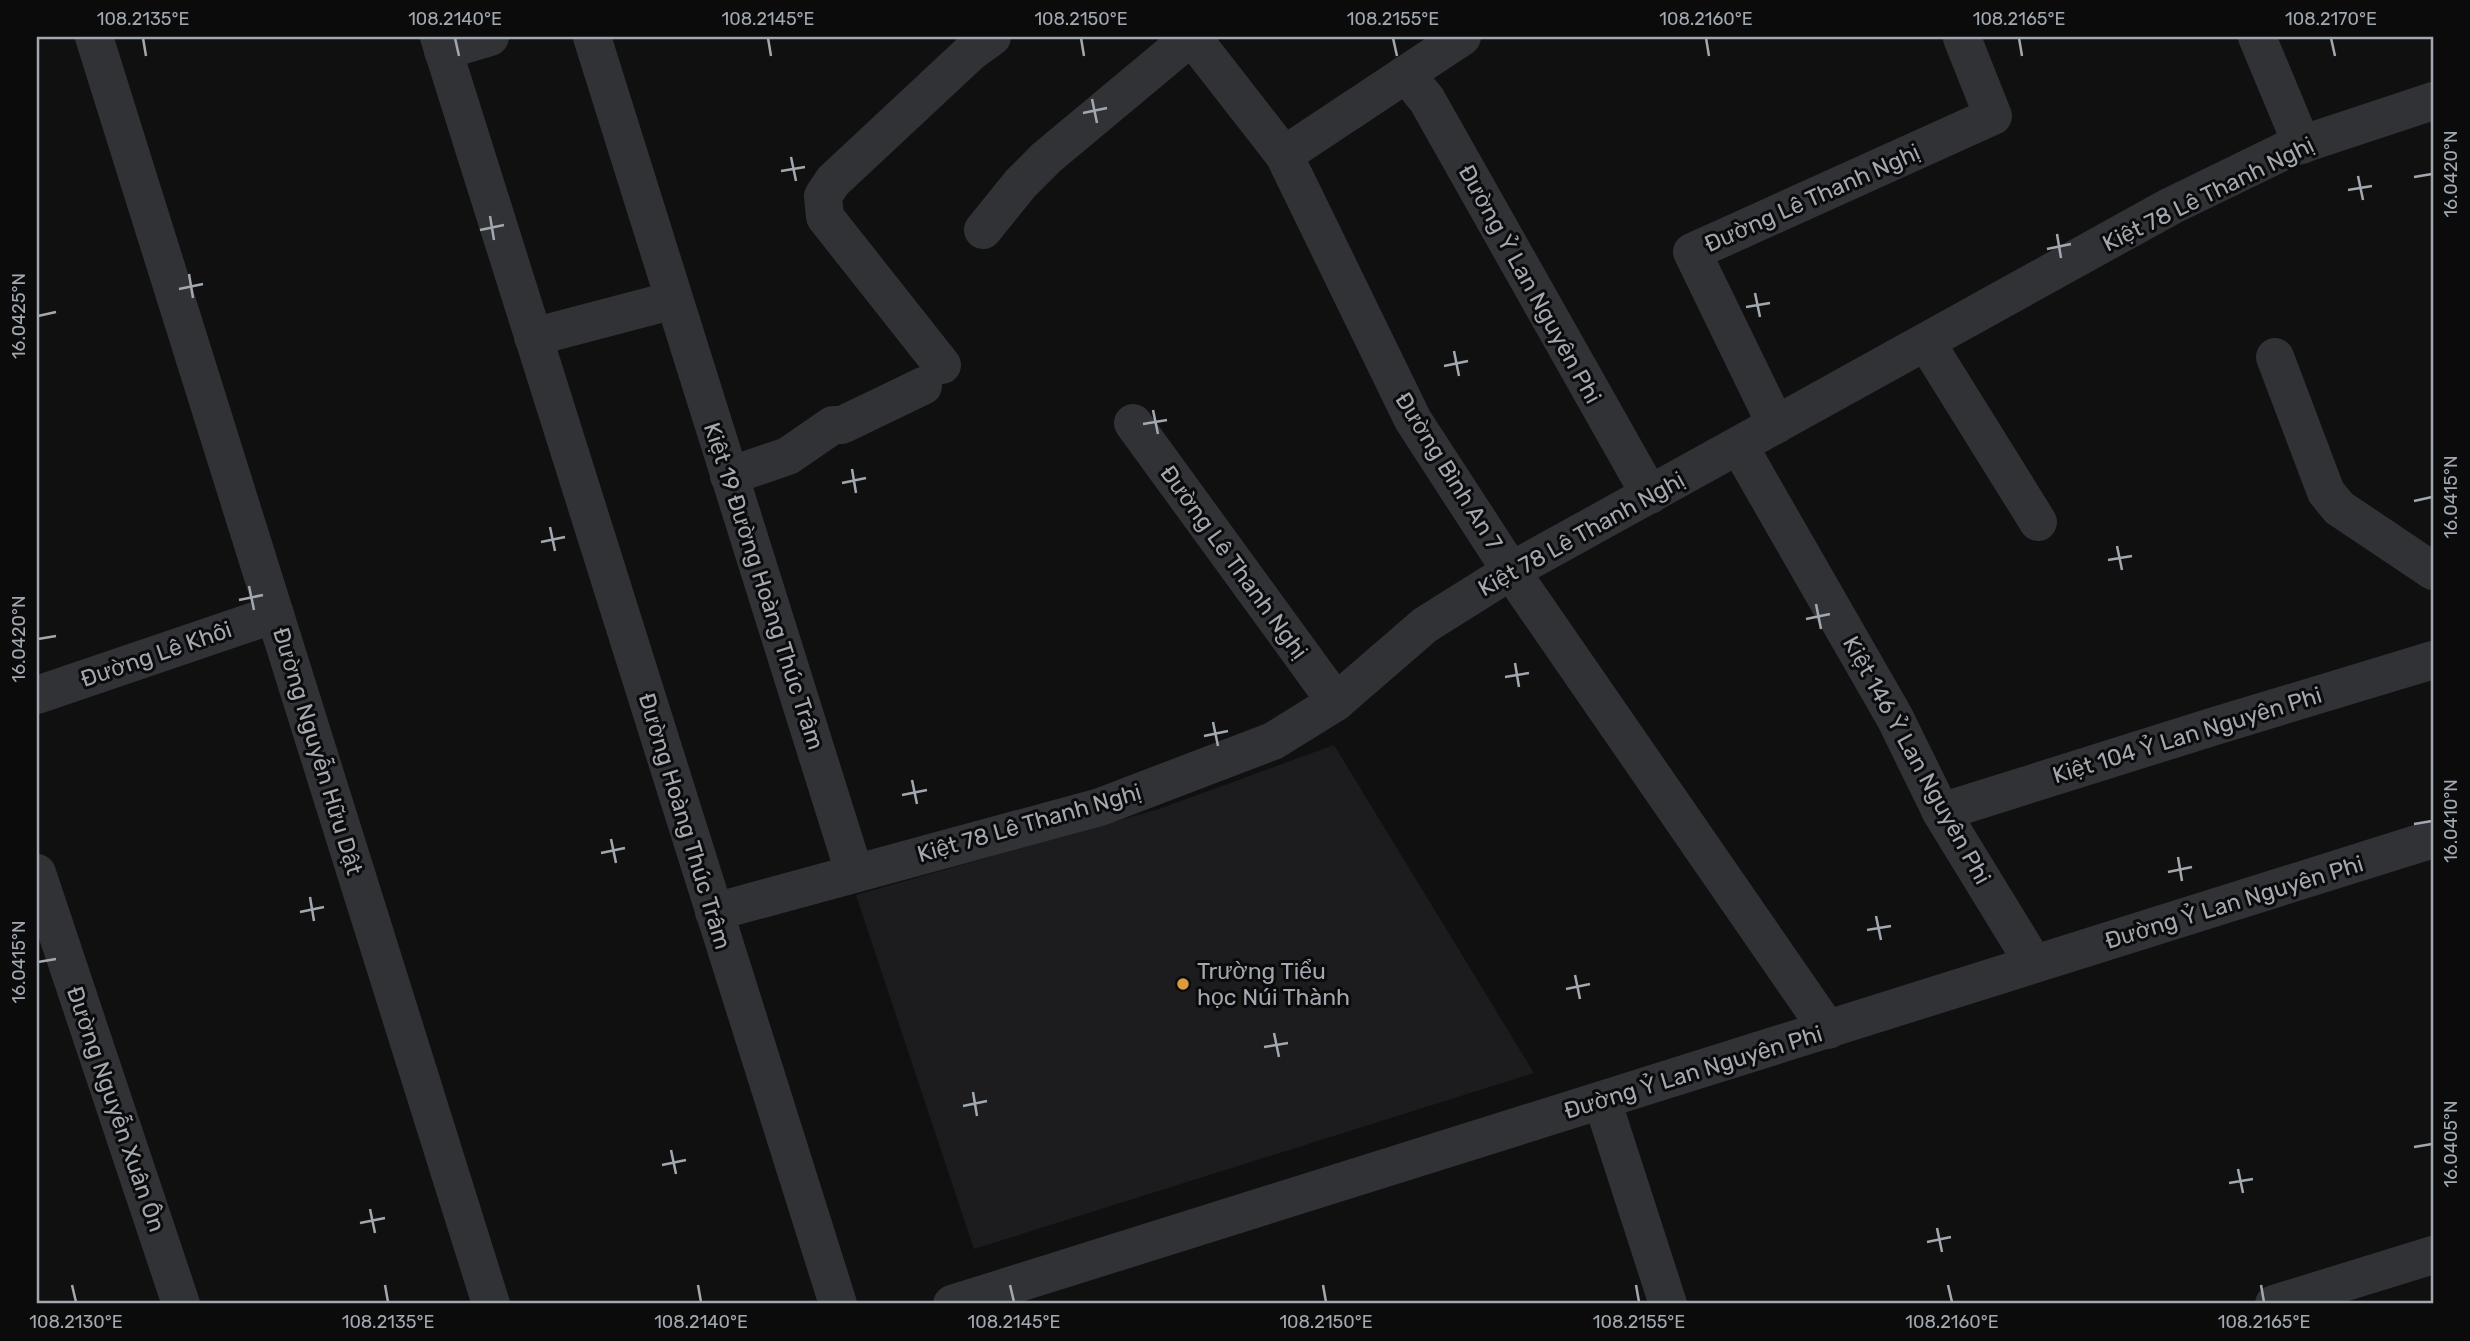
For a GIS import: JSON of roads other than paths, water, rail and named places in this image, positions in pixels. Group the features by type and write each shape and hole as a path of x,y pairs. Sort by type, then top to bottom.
{"street":[{"name":"Đường Nguyễn Hữu Dật","path":"94,37 491,1304"},
{"path":"441,44 490,37"},
{"path":"533,337 674,300 592,37"},
{"path":"729,476 788,456 833,425 842,425 933,375 824,217 823,196 833,181 970,53 992,37"},
{"path":"984,230 1021,183 1046,158 1191,37"},
{"name":"Đường Bình An 7","path":"1191,37 1284,155 1413,420 1511,571 1828,1030"},
{"path":"2256,37 2302,145"},
{"name":"Đường Lê Thanh Nghị","path":"1776,425 1692,252 1993,116 1962,38"},
{"name":"Đường Hoàng Thúc Trâm","path":"441,44 838,1304"},
{"path":"1284,155 1433,50"},
{"name":"Đường Ỷ Lan Nguyên Phi","path":"1433,50 1427,100 1650,495"},
{"name":"Kiệt 78 Lê Thanh Nghị","path":"714,912 1100,807 1273,740 1336,702 1425,625 1511,571 2171,206 2302,145 2433,101"},
{"name":"Kiệt 19 Đường Hoàng Thúc Trâm","path":"674,300 854,872"},
{"path":"1926,342 2038,522"},
{"path":"2275,357 2326,492 2339,508 2433,571"},
{"name":"Đường Lê Thanh Nghị","path":"1133,423 1336,702"},
{"name":"Kiệt 146 Ỷ Lan Nguyên Phi","path":"1739,446 1895,718 1941,812 2034,964"},
{"name":"Đường Lê Khôi","path":"37,695 275,614"},
{"name":"Kiệt 104 Ỷ Lan Nguyên Phi","path":"1941,812 2433,660"},
{"name":"Đường Ỷ Lan Nguyên Phi","path":"952,1304 2433,839"},
{"name":"Đường Nguyễn Xuân Ôn","path":"37,873 181,1304"},
{"path":"1602,1100 1668,1304"},
{"path":"2274,1304 2433,1255"}],"place":[{"name":"Trường Tiểu học Núi Thành","path":"1183,984"}]}
